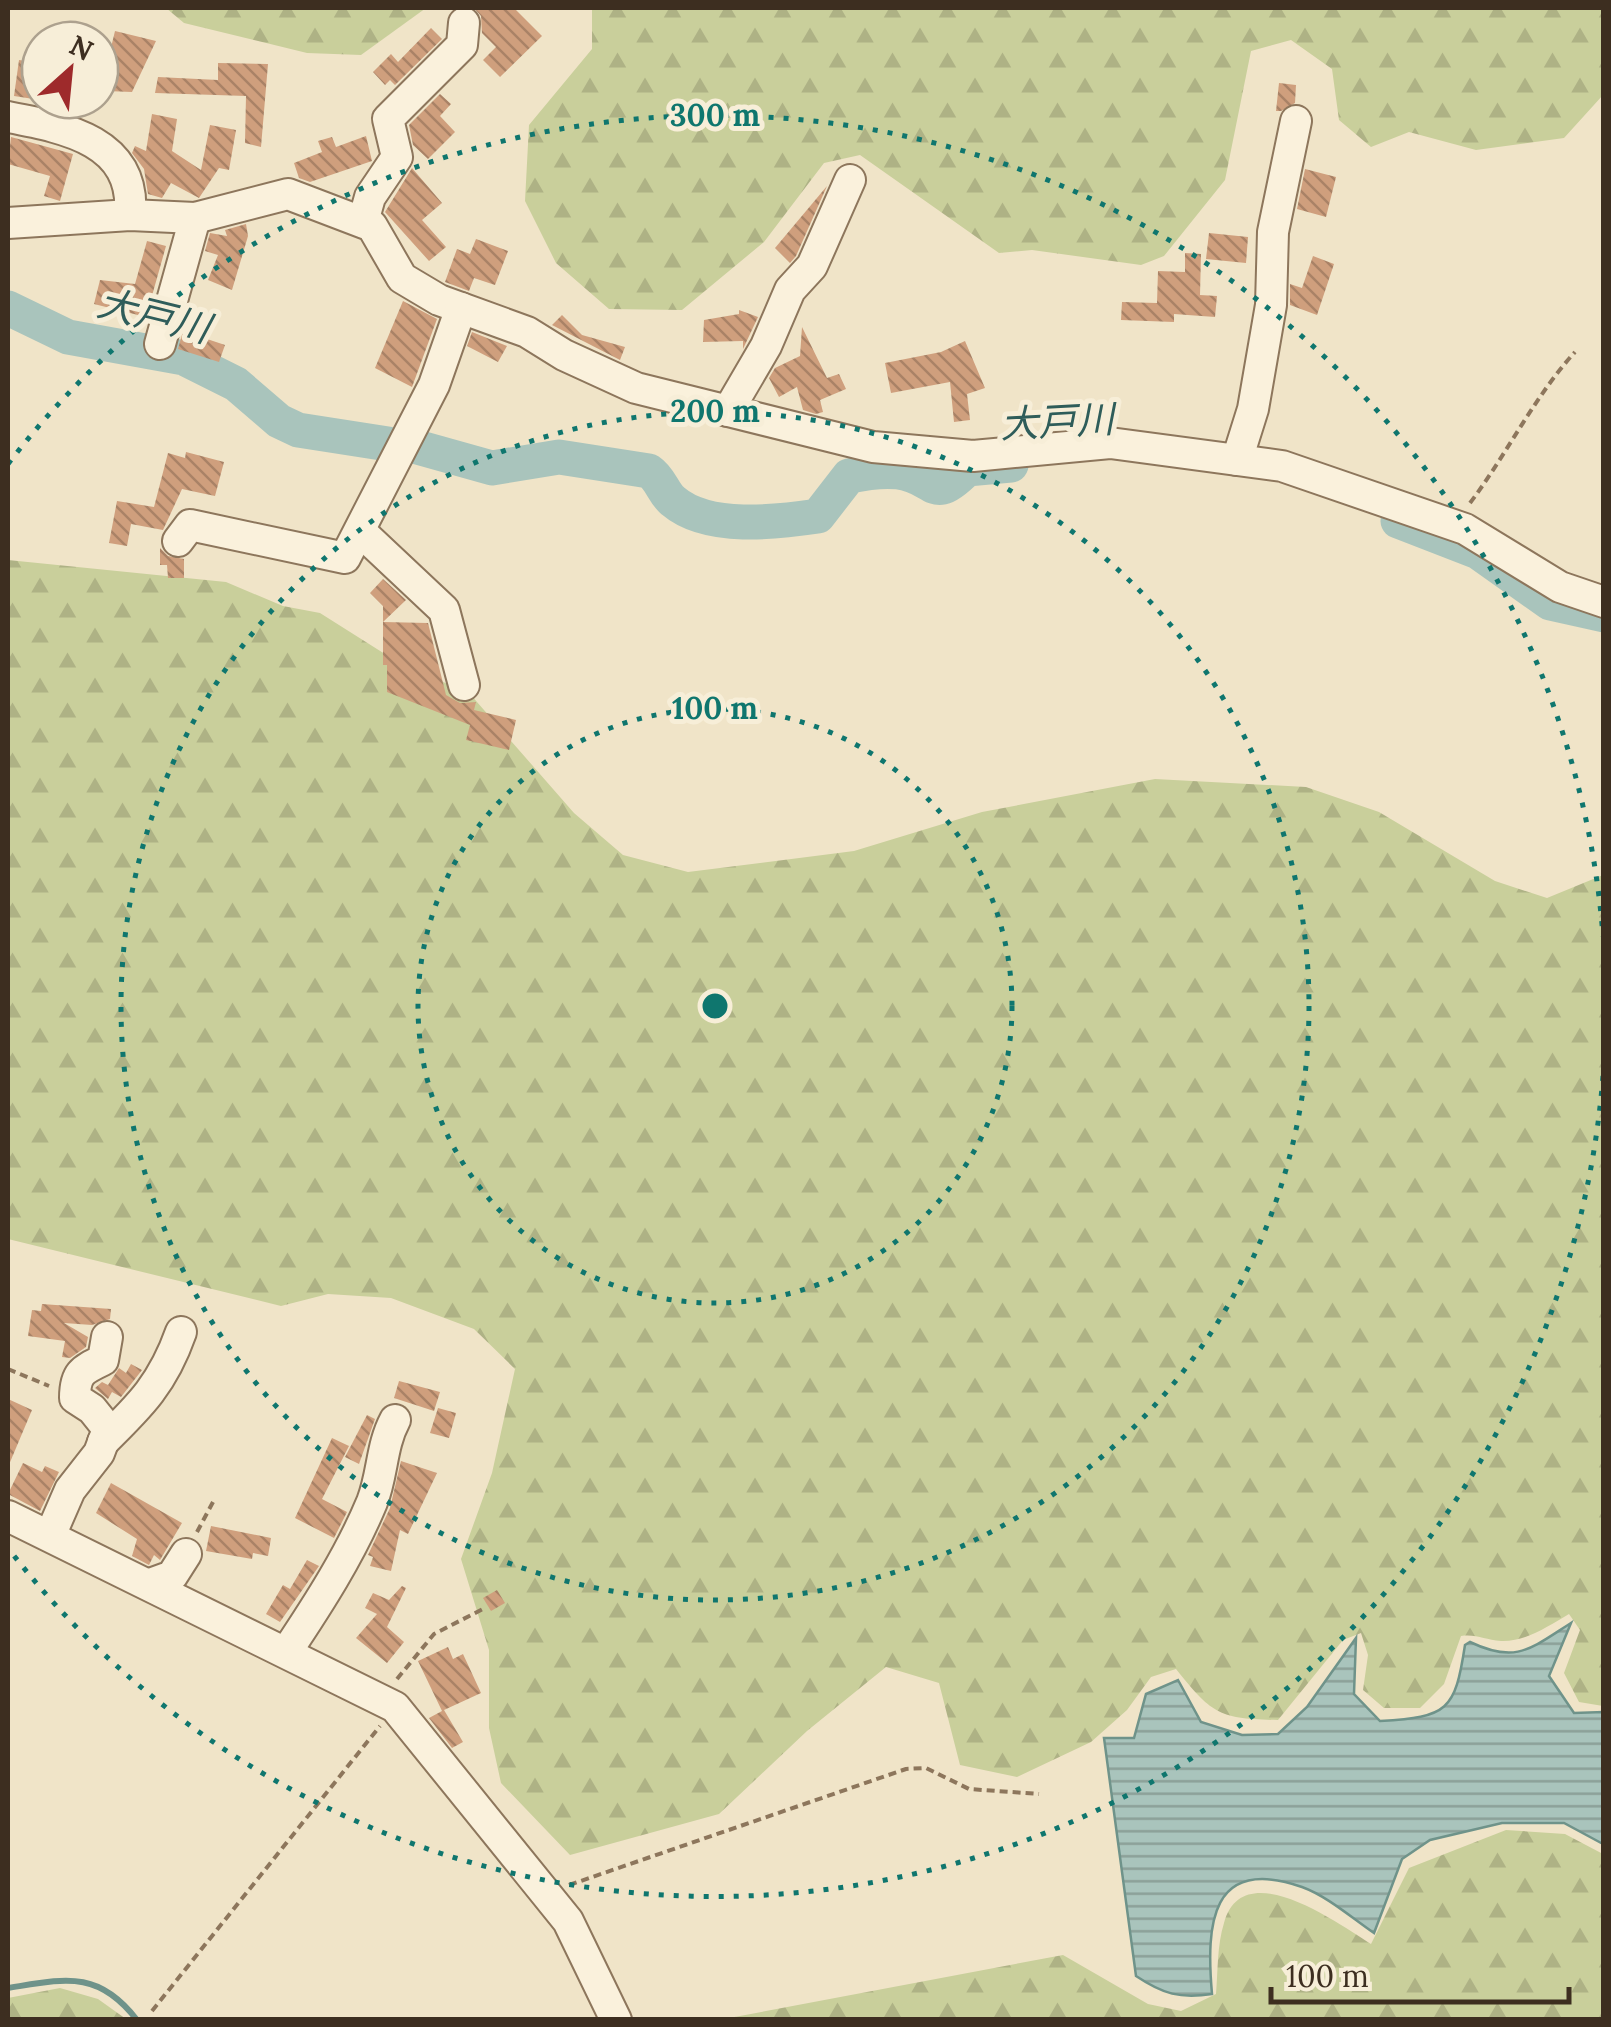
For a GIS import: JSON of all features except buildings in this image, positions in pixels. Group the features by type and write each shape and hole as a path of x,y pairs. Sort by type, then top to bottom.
{"street":[{"path":"364,222 370,197 397,156 388,119 462,45 464,23"},
{"path":"8,117 84,137 115,156 132,192 130,215"},
{"path":"1238,460 1254,409 1271,305 1273,232 1296,121"},
{"path":"728,412 766,346 790,290 812,266 850,180"},
{"path":"8,222 130,215 195,218 288,194 372,226 402,278 461,308 527,332 564,355 636,388 873,447 973,456 1110,443 1282,466 1444,521 1560,587 1604,602"},
{"path":"160,344 195,218"},
{"path":"178,541 190,525 345,558 434,385 461,308"},
{"path":"361,532 444,610 464,685"},
{"path":"50,1536 70,1490 103,1442 146,1403 170,1364 181,1332"},
{"path":"103,1442 108,1429 75,1398 74,1379 82,1370 104,1360 107,1337"},
{"path":"287,1652 334,1580 372,1500 383,1468 384,1441 395,1420"},
{"path":"8,1516 390,1704 568,1921 616,2020"},
{"path":"150,1584 172,1576 186,1554"}],"path":[{"path":"1444,521 1469,504 1510,450 1538,396 1574,352"},
{"path":"8,1369 75,1398"},
{"path":"186,1554 212,1502"},
{"path":"152,2011 390,1704 406,1664 434,1634 483,1609"},
{"path":"546,1892 906,1768 926,1768 969,1789 1039,1794"}],"green space":[{"path":"166,8 426,8 361,55 307,53 184,23"},
{"path":"592,8 1603,8 1603,95 1564,138 1476,150 1409,132 1371,147 1339,120 1332,69 1291,40 1251,51 1225,180 1164,256 1141,265 1032,250 999,253 860,155 824,163 764,242 682,310 609,309 556,263 525,201 529,125 592,49"},
{"path":"8,560 226,582 283,606 320,613 396,661 470,694 574,813 623,855 688,872 854,851 982,812 1155,779 1306,787 1379,812 1495,881 1547,898 1603,875 1603,1706 1579,1702 1564,1673 1580,1630 1569,1614 1519,1639 1461,1636 1444,1684 1420,1708 1384,1708 1363,1690 1368,1655 1361,1633 1343,1640 1278,1720 1242,1718 1218,1711 1176,1669 1151,1677 1127,1710 1091,1742 1017,1777 960,1765 939,1683 886,1667 807,1731 719,1814 570,1855 501,1783 489,1728 489,1650 461,1559 492,1473 515,1369 474,1329 391,1298 328,1294 281,1306 8,1239"},
{"path":"1506,1830 1565,1834 1603,1854 1603,2019 724,2019 1063,1955 1148,2004 1181,2011 1216,1994 1222,1931 1234,1903 1251,1894 1293,1900 1371,1944 1409,1868"},
{"path":"60,1988 98,1999 126,2019 8,2019 8,1998"}],"water":[{"path":"1571,1623 1549,1676 1574,1713 1603,1712 1603,1844 1564,1823 1502,1823 1430,1840 1402,1859 1374,1933 1302,1887 1271,1880 1248,1881 1232,1889 1220,1903 1214,1921 1212,1994 1172,1994 1136,1976 1104,1738 1134,1738 1146,1694 1178,1680 1201,1722 1242,1735 1278,1734 1307,1707 1356,1638 1354,1694 1380,1721 1421,1717 1434,1713 1452,1697 1465,1645 1470,1642 1511,1653 1533,1646"}],"waterway":[{"name":"大戸川","path":"8,308 68,337 184,358 236,384 279,421 298,430 388,444"},
{"name":"大戸川","path":"417,447 492,468 559,457 649,471 670,498 688,511 743,522 818,516 849,476 898,472 940,488 967,469 1011,465"},
{"name":"大戸川","path":"1398,521 1478,552 1550,603 1604,615"},
{"path":"8,1988 63,1981 94,1985 123,2004 137,2020"}]}
